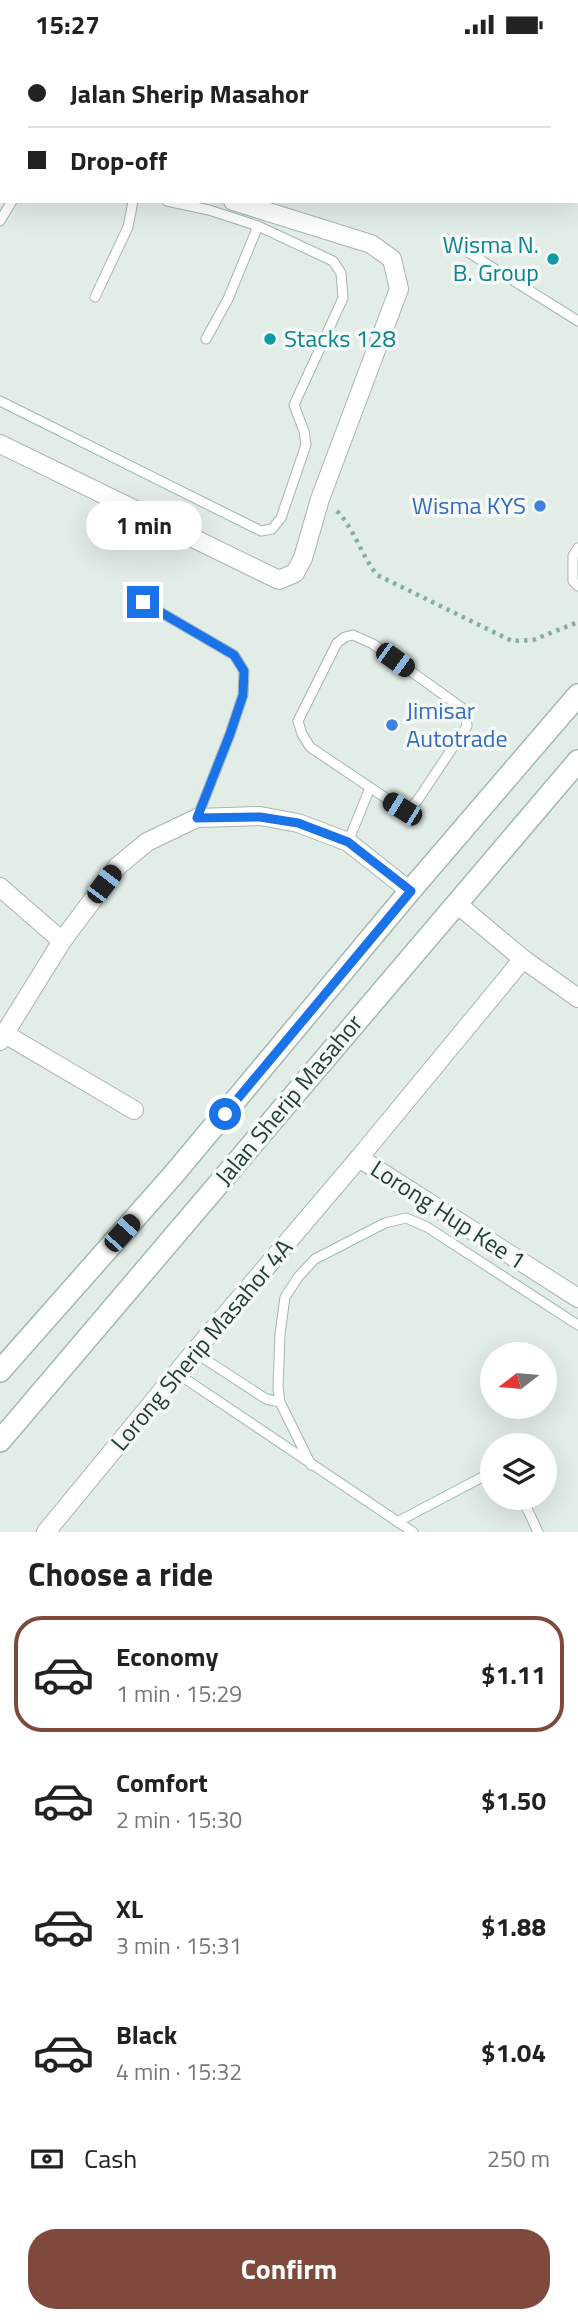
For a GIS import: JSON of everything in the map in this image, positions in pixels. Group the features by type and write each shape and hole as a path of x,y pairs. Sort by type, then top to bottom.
{"main road":[{"name":"Jalan Sherip Masahor","path":"0,1371 174,1174 578,695"},
{"name":"Jalan Sherip Masahor","path":"0,1441 578,761"}],"street":[{"path":"0,444 279,580 295,573 303,558 320,499 398,289 393,259 371,244 239,203"},
{"path":"134,1110 2,1038 62,941 118,866 147,842 197,818 260,817 298,823 348,842 411,891"},
{"path":"0,887 62,941"},
{"path":"456,903 523,959 578,998"},
{"name":"Lorong Hup Kee 1","path":"523,959 359,1158 578,1298"},
{"name":"Lorong Sherip Masahor 4A","path":"46,1532 359,1158"}],"lane":[{"path":"0,221 11,203"},
{"path":"95,297 128,227 133,203"},
{"path":"0,401 261,530 272,529 281,518 306,445 304,431 294,405 343,298 341,273 332,261 258,226 209,210 176,203"},
{"path":"206,339 233,287 258,226"},
{"path":"447,239 578,321"},
{"path":"578,548 573,556 573,581 578,586"},
{"path":"143,602 234,655 244,671 243,695 197,818"},
{"path":"353,635 373,644 461,708 466,716 467,726 410,808 402,809 370,788 310,747 298,721 337,643 353,635"},
{"path":"348,842 370,788"},
{"path":"312,1465 280,1402 278,1388 280,1334 285,1297 315,1259 385,1223 407,1217 427,1227 578,1325"},
{"path":"194,1352 266,1399 280,1402"},
{"path":"178,1374 413,1532"},
{"path":"397,1522 480,1478"},
{"path":"528,1510 538,1532"}],"path":[{"path":"320,499 348,522 366,562 377,575 512,641 533,640 578,622"}],"place":[{"name":"Wisma N. B. Group","path":"553,259"},
{"name":"Stacks 128","path":"270,339"},
{"name":"Wisma KYS","path":"540,506"},
{"name":"Jimisar Autotrade","path":"392,725"}],"route":[{"path":"143,602 234,655 244,671 243,695 197,818 260,817 298,823 348,842 411,891 225,1114"}]}
